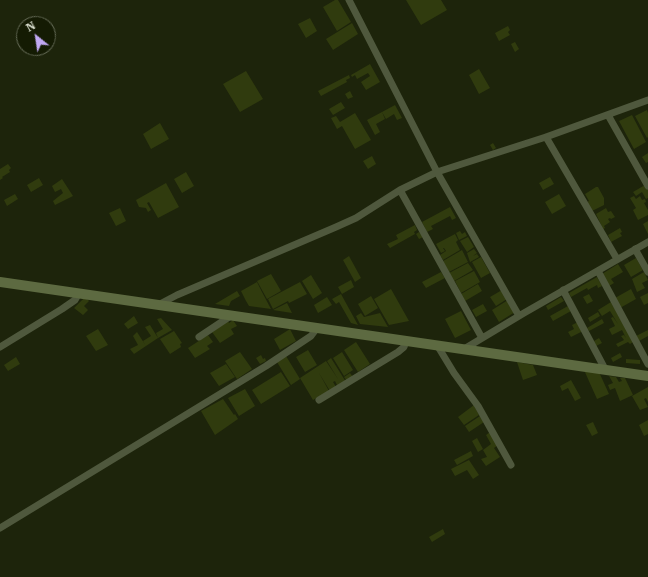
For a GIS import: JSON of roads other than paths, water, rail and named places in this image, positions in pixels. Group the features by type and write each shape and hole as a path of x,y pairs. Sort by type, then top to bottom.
{"street":[{"path":"349,0 438,172 518,316"},
{"path":"158,305 177,295 356,218 400,190 438,172 546,137 648,101"},
{"path":"608,115 648,186"},
{"path":"546,137 617,260"},
{"path":"400,190 482,338"},
{"path":"464,349 518,316 648,242"},
{"path":"636,249 648,272"},
{"path":"598,271 648,364"},
{"path":"0,282 648,376"},
{"path":"563,290 605,369"},
{"path":"0,347 62,309 75,300 79,294"},
{"path":"199,337 232,315"},
{"path":"0,528 266,366 311,336 317,328"},
{"path":"319,400 398,352 404,347 406,341"},
{"path":"437,345 454,373 478,406 511,465"}]}
